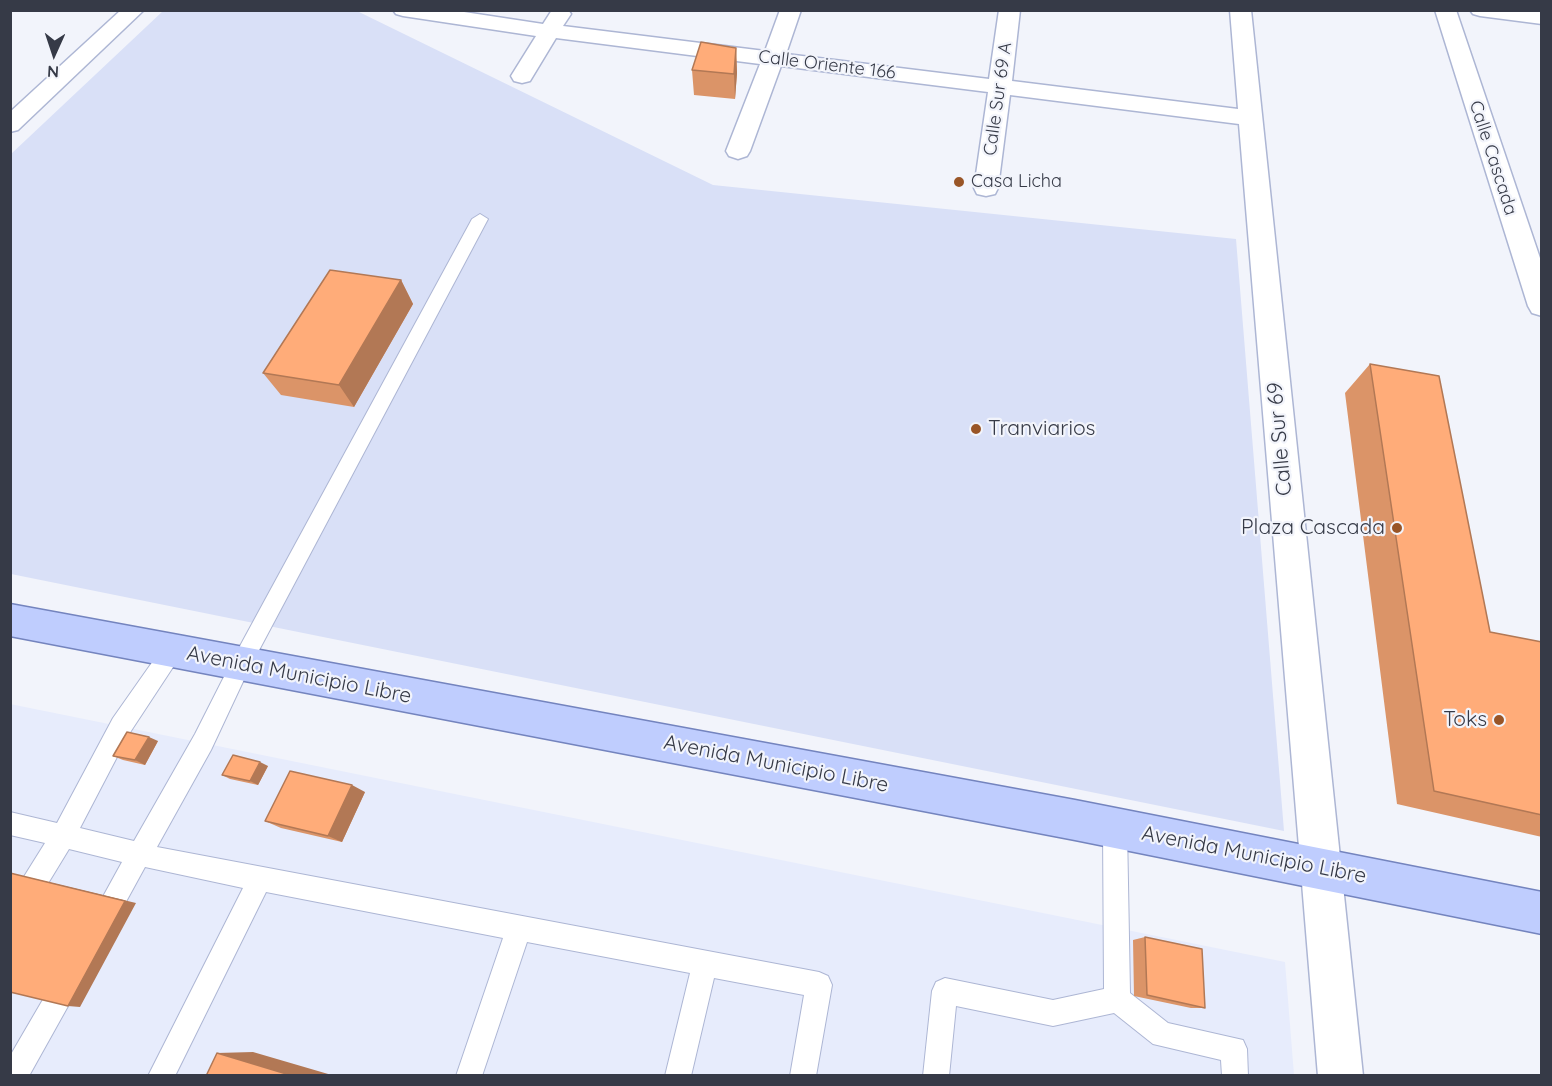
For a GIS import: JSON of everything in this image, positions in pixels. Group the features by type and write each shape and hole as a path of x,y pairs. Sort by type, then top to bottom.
{"main road":[{"name":"Avenida Municipio Libre","path":"10,620 1320,867 1542,913"}],"street":[{"path":"10,124 134,10"},
{"name":"Calle Oriente 166","path":"403,10 549,31 1251,118"},
{"path":"522,76 562,10"},
{"path":"738,151 791,10"},
{"name":"Calle Sur 69 A","path":"986,189 1010,10"},
{"name":"Calle Sur 69","path":"1240,10 1341,1076"},
{"name":"Calle Cascada","path":"1445,10 1542,306"},
{"path":"1480,10 1542,18"}],"lane":[{"path":"14,1076 203,742 241,664 480,219"},
{"path":"10,922 63,836 121,726 172,651"},
{"path":"10,823 140,854 260,879 819,986 803,1076"},
{"path":"1115,828 1117,999"},
{"path":"161,1076 260,879"},
{"path":"469,1076 519,928"},
{"path":"678,1076 705,964"},
{"path":"936,1076 945,991 1053,1013 1117,999"},
{"path":"1117,999 1162,1035 1234,1049 1235,1076"}],"shaded area":[{"path":"163,11 357,11 713,185 1236,239 1284,831 11,574 11,154"},
{"path":"10,704 1285,962 1294,1075 11,1075"}],"building":[{"path":"701,42 736,48 734,74 692,70"},
{"path":"330,270 401,280 339,385 263,373"},
{"name":"Plaza Cascada","path":"1370,364 1439,376 1490,632 1542,642 1542,815 1434,791"},
{"path":"127,732 149,737 135,760 113,756"},
{"path":"233,755 260,762 250,781 222,775"},
{"path":"290,771 352,785 328,836 265,821"},
{"path":"10,873 125,901 68,1006 10,992"},
{"path":"1145,937 1202,949 1205,1008 1147,995"},
{"path":"217,1053 293,1076 206,1076"}],"place":[{"name":"Casa Licha","path":"959,182"},
{"name":"Tranviarios","path":"976,429"},
{"name":"Plaza Cascada","path":"1397,528"},
{"name":"Toks","path":"1499,720"}]}
